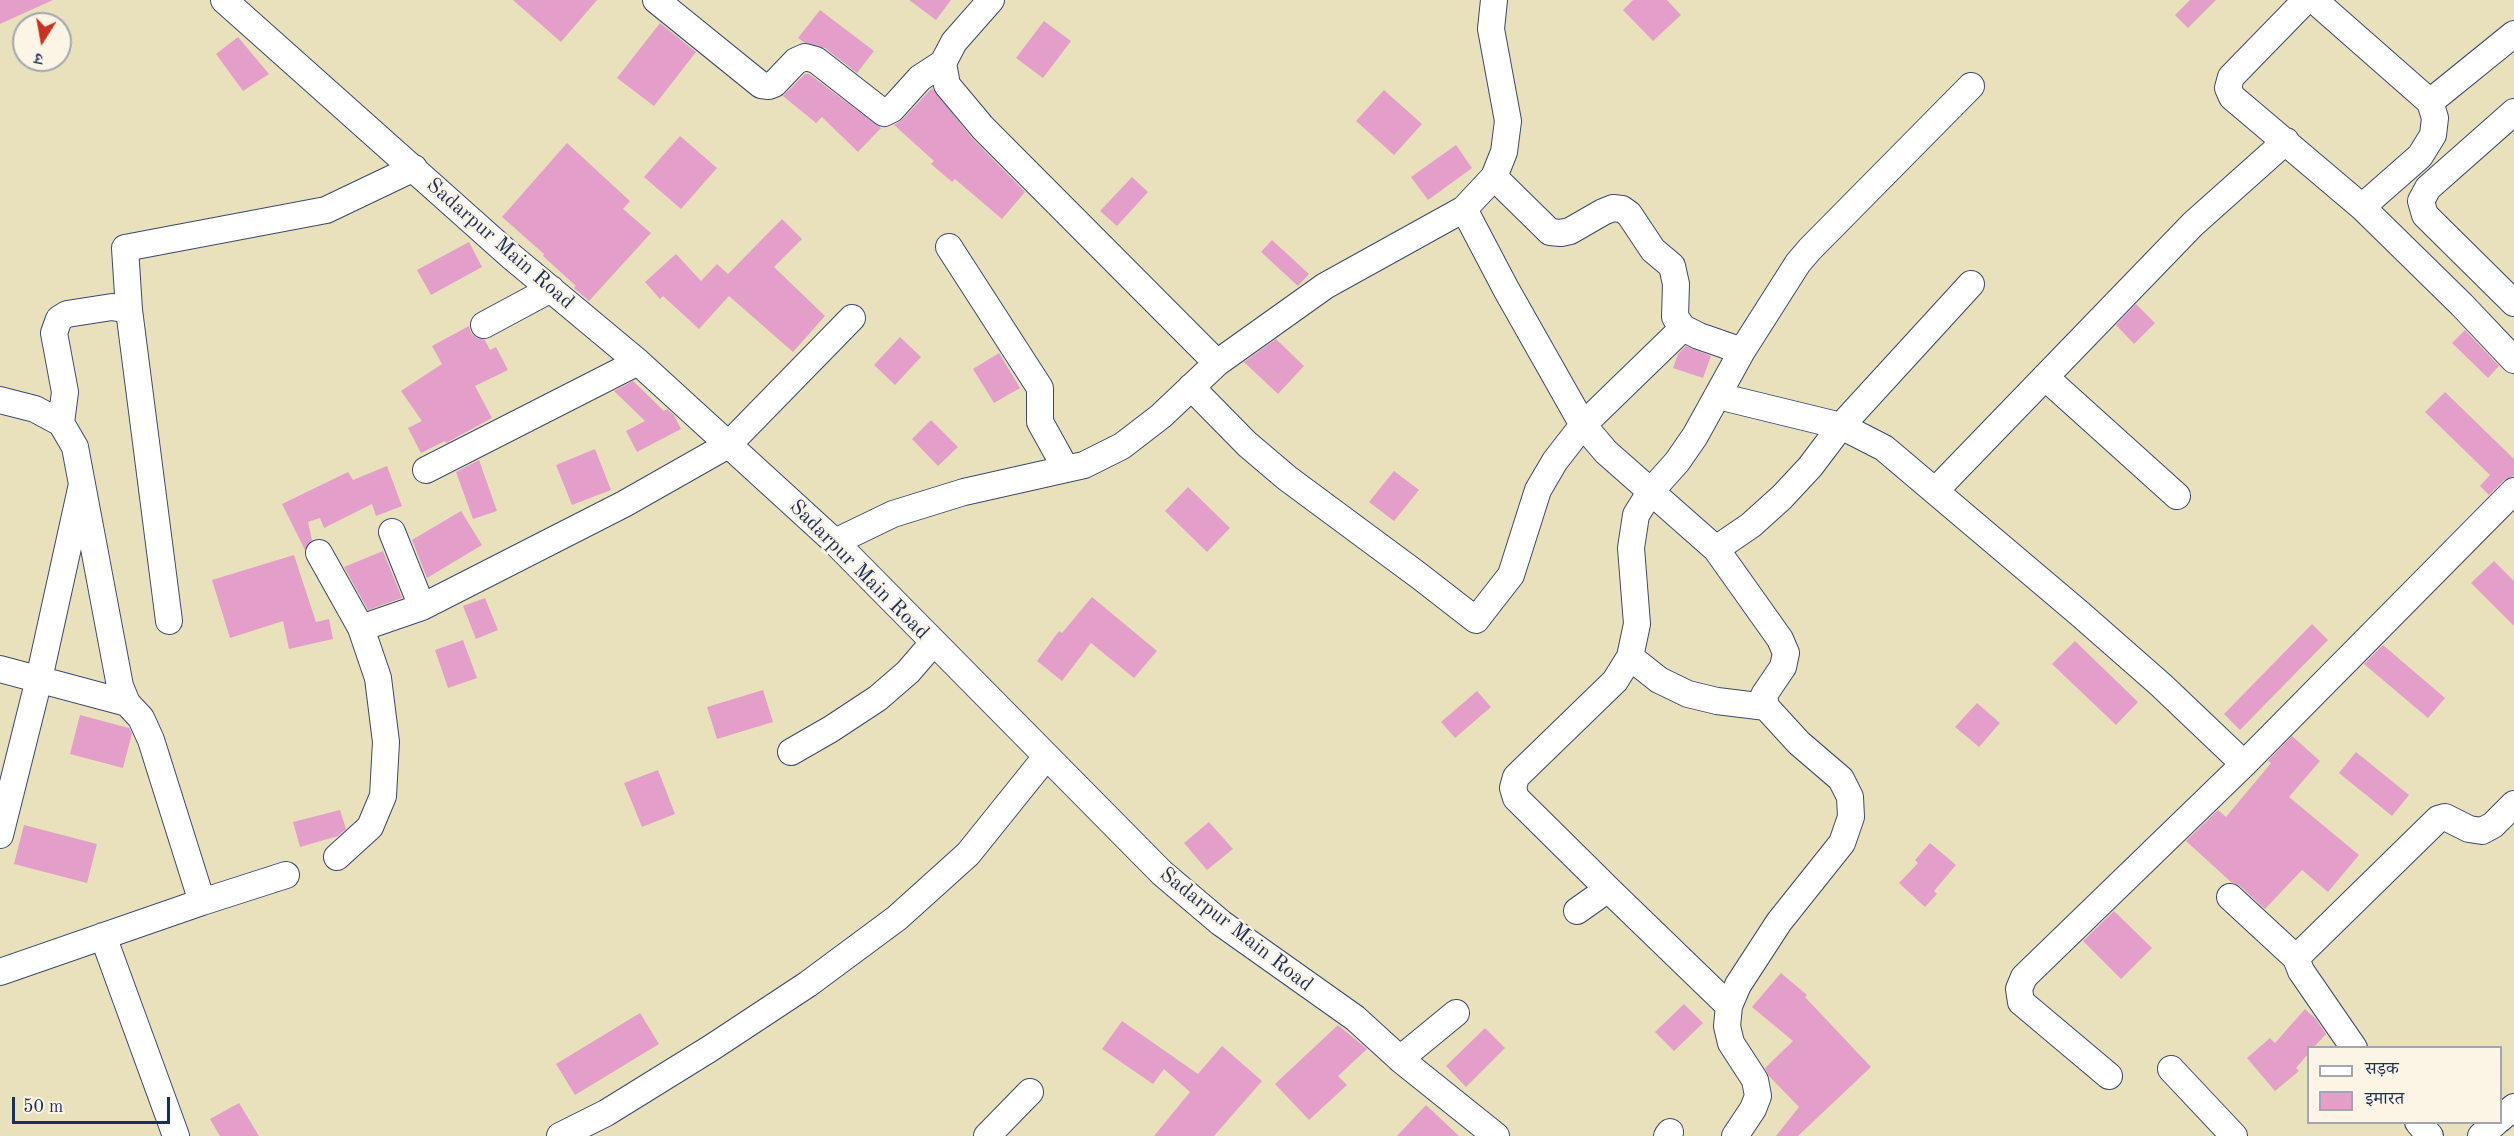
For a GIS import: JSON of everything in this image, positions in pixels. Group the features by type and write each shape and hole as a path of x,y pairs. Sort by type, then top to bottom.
{"street":[{"name":"Sadarpur Main Road","path":"224,0 551,289 638,362 835,542 1162,873 1221,923 1354,1018 1400,1059 1496,1136"},
{"path":"656,0 761,85 774,84 796,61 805,57 816,60 884,113 892,109 920,78 943,63 954,42 992,0"},
{"path":"835,542 893,514 964,492 1084,465 1122,446 1161,416 1217,363 1324,286 1464,209 1494,177 1504,152 1508,122 1491,28 1494,0"},
{"path":"2306,0 2231,77 2228,88 2232,97 2362,207 2462,304 2514,360"},
{"path":"2314,0 2430,102 2435,118 2433,135 2420,156 2362,207"},
{"path":"2430,102 2514,34"},
{"path":"943,63 947,85 983,128 1217,363"},
{"path":"1729,1006 1516,798 1513,788 1516,777 1615,681 1630,657 1636,624 1631,548 1636,515 1651,490 1677,462 1718,396 1742,351 1798,263 1971,86"},
{"path":"2514,112 2428,188 2421,201 2425,215 2514,303"},
{"path":"1935,491 2193,224 2286,141"},
{"path":"169,621 129,310 125,248 326,210 414,168"},
{"path":"1494,177 1550,232 1570,231 1613,208 1622,209 1629,214 1653,250 1672,266 1676,274 1676,317 1683,328 1742,351"},
{"path":"1464,209 1583,425 1606,452 1716,549 1780,639 1786,653 1783,668 1764,695 1766,707 1799,743 1841,779 1850,798 1851,817 1842,843 1779,922 1738,985 1729,1006 1727,1026 1731,1043 1755,1080 1758,1096 1753,1109 1735,1136"},
{"path":"949,247 1040,388 1040,422 1066,469"},
{"path":"1716,549 1750,525 1782,497 1810,467 1841,426 1971,284"},
{"path":"484,325 551,289"},
{"path":"61,423 64,392 54,333 59,319 67,314 112,307 129,310"},
{"path":"361,628 422,607 624,504 728,445 852,318"},
{"path":"1191,387 1247,444 1287,478 1418,574 1476,620 1511,575 1538,490 1555,460 1583,425 1683,328"},
{"path":"426,470 638,362"},
{"path":"2045,377 2177,496"},
{"path":"1718,396 1841,426 1884,448 2079,613 2161,685 2244,764"},
{"path":"0,399 35,410 61,423 75,447 120,686 127,703 141,718 151,740 202,902"},
{"path":"0,835 39,679 82,484"},
{"path":"2109,1076 2021,1002 2019,989 2024,977 2244,764 2514,491"},
{"path":"393,532 422,607"},
{"path":"319,553 361,628 378,678 386,742 383,796 370,827 337,857"},
{"path":"791,752 878,698 908,672 933,643"},
{"path":"1630,657 1659,680 1688,694 1717,701 1766,707"},
{"path":"0,669 127,703"},
{"path":"561,1136 606,1113 711,1048 808,984 897,918 968,854 1046,757"},
{"path":"2296,958 2438,819 2445,817 2469,829 2482,831 2493,825 2514,804"},
{"path":"0,972 286,875"},
{"path":"1577,911 1608,889"},
{"path":"2230,897 2296,958 2301,971 2353,1046"},
{"path":"103,936 176,1136"},
{"path":"1400,1059 1456,1013"},
{"path":"2171,1069 2234,1136"},
{"path":"987,1136 1030,1092"},
{"path":"2502,1117 2514,1107"},
{"path":"2420,1124 2430,1136"},
{"path":"2481,1136 2494,1124"}],"building":[{"path":"0,0 53,0 26,12 12,12 12,19 0,24"},
{"path":"513,0 597,0 561,42"},
{"path":"909,0 951,0 936,20"},
{"path":"1633,0 1667,0 1681,15 1653,41 1623,10"},
{"path":"2190,0 2216,0 2188,28 2175,15"},
{"path":"820,10 874,51 857,73 825,48 805,43 798,38"},
{"path":"1044,21 1071,41 1043,78 1016,58"},
{"path":"660,23 696,52 654,106 617,78"},
{"path":"238,37 269,74 243,91 216,54"},
{"path":"805,74 809,74 881,128 858,152 822,117 816,123 783,96"},
{"path":"932,88 972,138 1025,192 1002,219 955,179 952,182 931,164 934,161 894,125 903,119"},
{"path":"1384,90 1422,124 1394,155 1356,121"},
{"path":"680,136 717,168 681,209 644,177"},
{"path":"567,143 630,201 623,209 651,233 589,301 543,256 544,254 502,217"},
{"path":"1456,145 1472,168 1428,200 1411,177"},
{"path":"1132,177 1148,192 1117,226 1100,211"},
{"path":"782,219 802,239 774,267 825,316 793,352 729,296 699,329 663,296 660,299 645,282 676,254 701,281 717,264 728,274"},
{"path":"1272,240 1309,274 1298,286 1261,252"},
{"path":"469,242 482,267 431,295 417,270"},
{"path":"2136,304 2155,323 2134,344 2116,325"},
{"path":"469,326 471,333 485,340 490,350 496,347 508,370 475,386 492,418 446,443 445,441 421,453 408,428 422,421 401,391 442,364 432,346"},
{"path":"2465,330 2499,366 2488,378 2452,343"},
{"path":"900,337 921,357 895,385 874,365"},
{"path":"1276,339 1304,366 1278,394 1244,362"},
{"path":"1686,346 1711,356 1703,378 1673,368 1678,354"},
{"path":"999,353 1020,388 994,403 973,369"},
{"path":"633,381 664,411 667,409 674,415 681,429 637,452 626,431 645,421 614,391"},
{"path":"2445,392 2514,459 2514,476 2504,480 2489,495 2480,486 2490,475 2425,412"},
{"path":"931,420 958,447 938,466 912,439"},
{"path":"595,449 611,490 572,505 556,465"},
{"path":"479,460 497,511 473,519 456,472"},
{"path":"387,466 402,506 376,516 372,504 324,528 320,518 308,522 312,540 305,550 282,504 348,472 353,480"},
{"path":"1394,471 1419,490 1394,521 1369,502"},
{"path":"1188,487 1230,528 1207,552 1165,511"},
{"path":"461,511 482,545 427,578 412,540"},
{"path":"383,551 402,598 368,610 344,567"},
{"path":"294,555 316,622 329,619 333,639 289,649 283,621 230,638 212,580"},
{"path":"2494,561 2514,581 2514,626 2471,583"},
{"path":"1092,597 1157,651 1134,678 1091,643 1062,681 1037,661 1059,631 1062,633"},
{"path":"485,598 498,630 476,639 463,606"},
{"path":"2312,624 2328,640 2240,730 2224,714"},
{"path":"463,640 477,678 448,688 435,650"},
{"path":"2075,641 2138,702 2116,725 2052,664"},
{"path":"2383,645 2445,698 2428,718 2364,664"},
{"path":"763,690 773,722 717,739 707,707"},
{"path":"1477,691 1491,707 1455,738 1441,722"},
{"path":"1977,703 2000,723 1979,747 1955,727"},
{"path":"80,715 129,728 132,733 123,768 70,754"},
{"path":"2292,736 2320,761 2289,797 2359,855 2328,892 2302,870 2265,909 2186,841 2218,810 2226,817 2271,763 2268,761"},
{"path":"2356,752 2409,795 2392,816 2339,773"},
{"path":"658,770 675,814 642,827 624,783"},
{"path":"340,810 346,829 338,836 300,847 293,822"},
{"path":"1209,822 1233,849 1207,870 1184,843"},
{"path":"24,825 97,844 87,883 14,864"},
{"path":"1930,843 1956,865 1934,891 1937,894 1925,907 1899,883 1918,863 1915,860"},
{"path":"2114,911 2152,948 2121,979 2083,941"},
{"path":"1781,973 1807,995 1805,997 1871,1067 1798,1136 1776,1136 1799,1107 1769,1076 1765,1068 1793,1041 1752,1007"},
{"path":"1684,1004 1703,1023 1674,1051 1655,1032"},
{"path":"2305,1009 2316,1019 2326,1034 2315,1046 2307,1046 2307,1055 2296,1068 2299,1071 2275,1091 2247,1058 2270,1038 2275,1043"},
{"path":"640,1013 659,1044 575,1095 556,1064"},
{"path":"1122,1021 1198,1074 1222,1046 1262,1081 1214,1136 1154,1136 1190,1092 1164,1069 1153,1084 1102,1049"},
{"path":"1338,1025 1367,1049 1338,1076 1347,1085 1309,1120 1275,1084"},
{"path":"1485,1028 1505,1048 1466,1087 1446,1066"},
{"path":"239,1103 259,1136 220,1136 210,1119"},
{"path":"1426,1105 1459,1136 1397,1136"}]}
